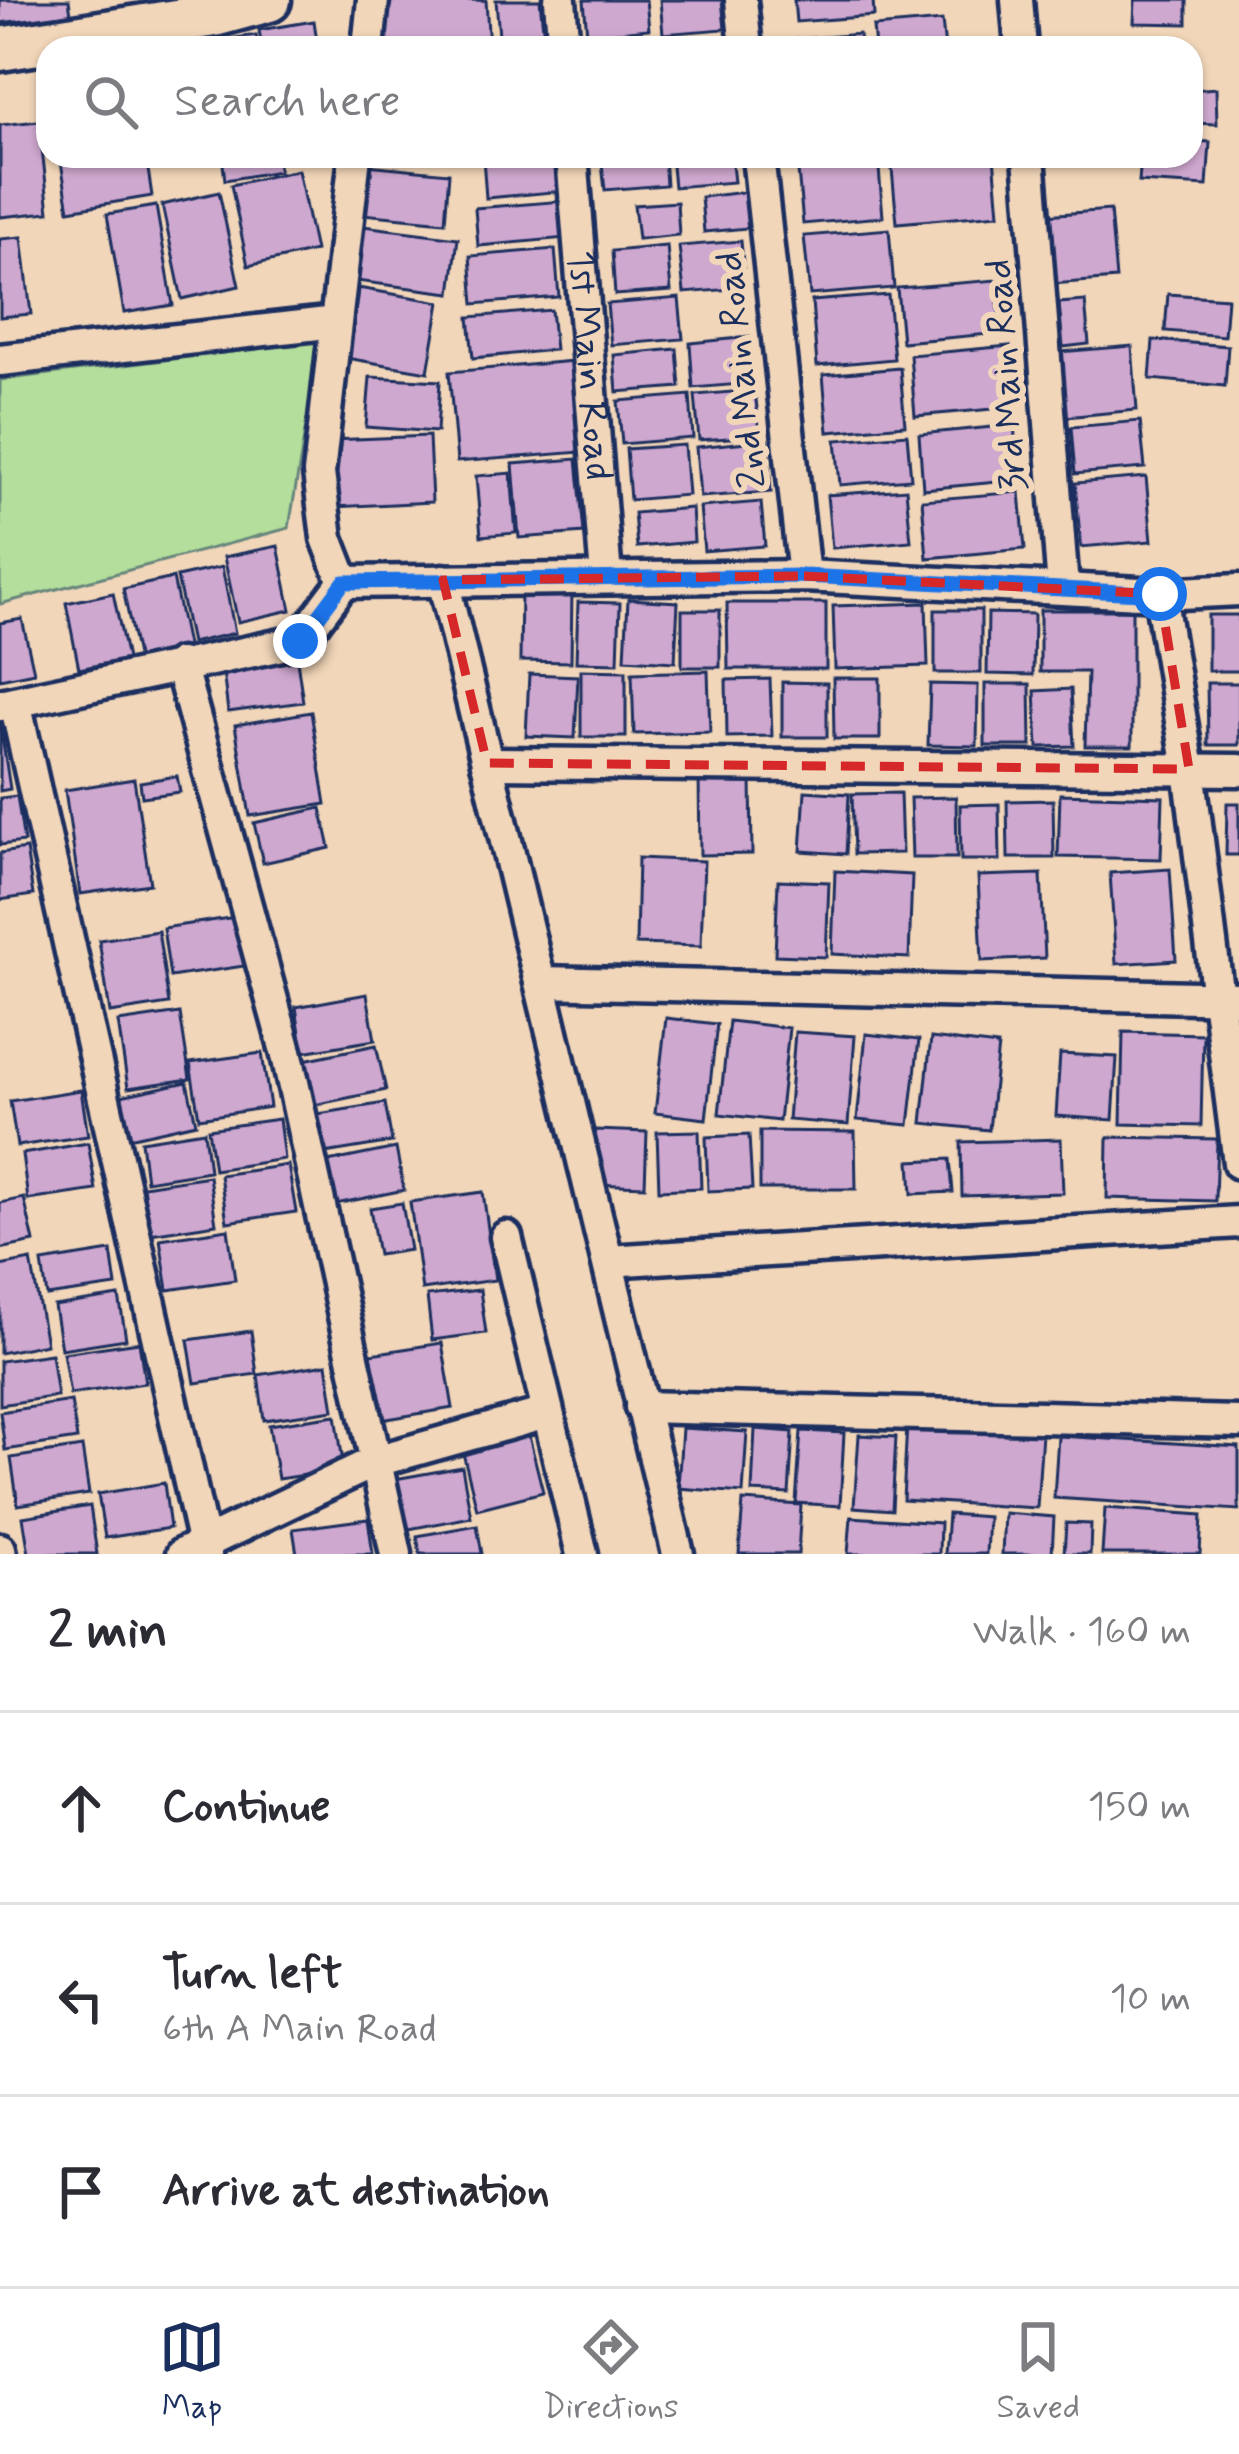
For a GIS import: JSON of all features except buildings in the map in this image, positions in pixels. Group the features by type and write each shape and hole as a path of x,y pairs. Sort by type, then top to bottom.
{"street":[{"path":"82,36 214,15 269,0"},
{"path":"369,36 373,0"},
{"path":"560,0 563,36"},
{"path":"741,0 745,36"},
{"path":"1017,0 1020,36"},
{"path":"0,49 36,43"},
{"path":"344,582 327,538 319,473 354,168"},
{"name":"1st Main Road","path":"573,168 606,577"},
{"name":"2nd Main Road","path":"759,168 804,576"},
{"name":"3rd Main Road","path":"1030,168 1063,588"},
{"path":"0,360 335,322"},
{"path":"344,582 804,576 1160,594 1239,590"},
{"path":"443,580 678,1554"},
{"path":"344,582 300,641 7,704 197,1550 376,1461 545,1413"},
{"path":"1160,594 1228,998 1239,1163"},
{"path":"180,664 287,1055 396,1554"},
{"path":"487,763 1239,770"},
{"path":"540,982 1228,998"},
{"path":"608,1262 1239,1222"},
{"path":"506,1237 582,1554"},
{"path":"641,1407 1239,1422"}],"highlighted area":[{"path":"804,576 1160,594 1189,769 487,763 443,580"}],"green space":[{"path":"320,341 289,528 0,604 0,380"}],"route":[{"path":"300,641 344,582 804,576 1160,594"}]}
